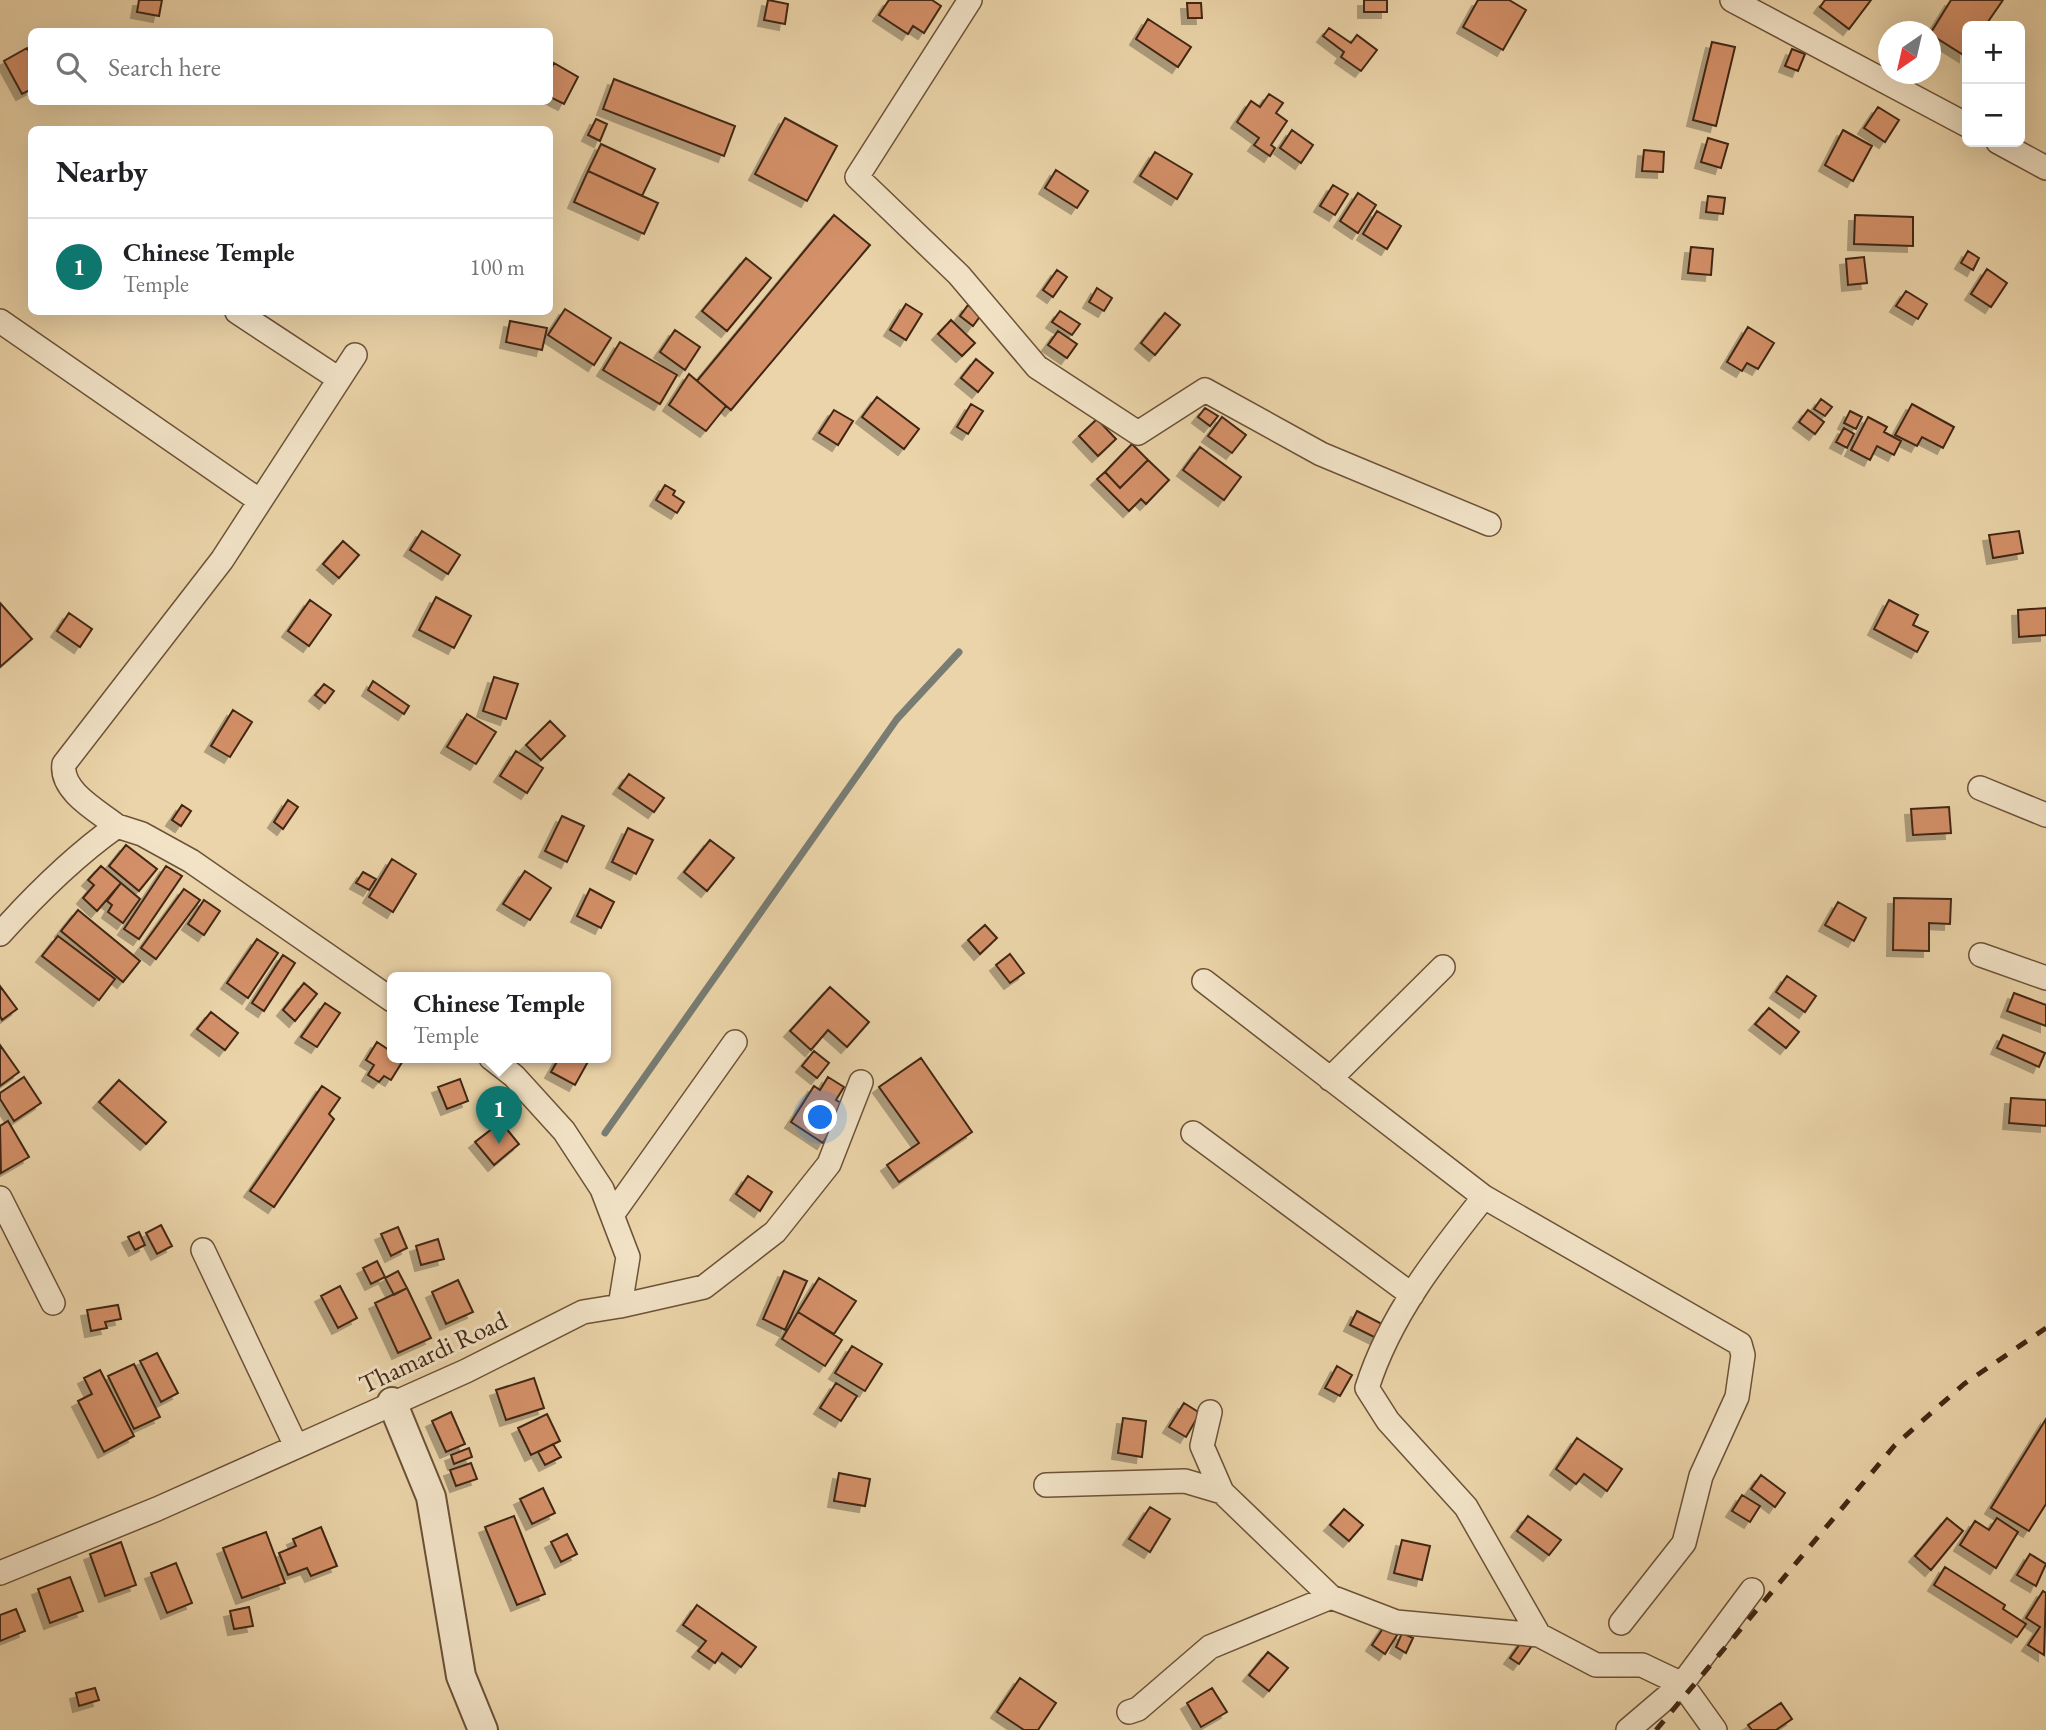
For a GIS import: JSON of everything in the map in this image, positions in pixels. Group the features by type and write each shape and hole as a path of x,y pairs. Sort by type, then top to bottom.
{"street":[{"path":"970,0 857,177 958,275 1037,367 1138,433 1205,390 1321,454 1489,524"},
{"path":"1732,0 1774,9 1962,122"},
{"path":"2007,147 2046,168"},
{"path":"242,315 339,379"},
{"path":"0,321 260,500"},
{"path":"355,355 222,560 64,764 62,775 68,785 117,826 142,834 191,861 387,997"},
{"path":"1980,788 2046,815"},
{"path":"0,934 38,892 85,849 117,826"},
{"path":"1981,955 2046,978"},
{"path":"1330,1079 1443,967"},
{"path":"1203,981 1484,1197 1740,1344 1743,1355 1737,1397 1701,1476 1684,1543 1621,1623"},
{"path":"612,1215 735,1042"},
{"path":"497,1063 514,1076 564,1131 601,1189 628,1257 620,1306"},
{"name":"Thamardi Road","path":"0,1573 157,1509 466,1371 583,1312 704,1287 775,1232 830,1164 861,1082"},
{"path":"1193,1133 1412,1295"},
{"path":"1484,1197 1427,1269 1378,1353 1367,1388 1388,1421 1466,1507 1539,1634"},
{"path":"0,1198 53,1303"},
{"path":"203,1250 296,1446"},
{"path":"392,1402 430,1497 461,1676 483,1730"},
{"path":"1210,1412 1202,1446 1222,1492 1331,1597 1396,1622 1539,1634 1596,1665 1642,1665 1682,1684 1714,1730"},
{"path":"1046,1485 1185,1481 1222,1492"},
{"path":"1628,1730 1682,1684 1752,1590"},
{"path":"1129,1712 1138,1709 1210,1647 1331,1597"}],"building":[{"path":"139,0 162,0 159,16 137,12"},
{"path":"768,0 788,4 785,24 764,20"},
{"path":"889,0 932,0 941,6 924,33 913,26 908,34 879,15"},
{"path":"1364,0 1387,0 1387,12 1364,12"},
{"path":"1478,0 1509,0 1526,10 1503,50 1463,27"},
{"path":"1825,0 1871,0 1849,29 1820,7"},
{"path":"1951,0 2003,0 1988,21 1962,21 1962,54 1941,41 1941,21 1938,21"},
{"path":"1187,3 1201,3 1202,18 1188,18"},
{"path":"1148,19 1191,47 1178,67 1136,39"},
{"path":"1329,28 1351,43 1357,35 1377,50 1361,71 1341,57 1344,52 1323,36"},
{"path":"1712,42 1735,47 1716,126 1693,120"},
{"path":"27,48 28,91 22,94 4,61"},
{"path":"1792,49 1805,54 1798,71 1785,66"},
{"path":"554,63 578,77 564,104 553,98"},
{"path":"614,79 735,126 724,156 603,109"},
{"path":"1269,94 1283,103 1276,113 1287,121 1271,145 1275,148 1270,156 1254,145 1259,138 1237,122 1251,101 1260,107"},
{"path":"1878,107 1899,120 1885,142 1864,128"},
{"path":"785,118 837,146 807,201 755,174"},
{"path":"596,119 607,124 600,141 588,135"},
{"path":"1292,130 1313,145 1301,163 1280,148"},
{"path":"1843,130 1872,146 1853,181 1825,165"},
{"path":"1708,138 1728,144 1721,168 1701,162"},
{"path":"601,144 655,169 642,196 588,171"},
{"path":"1644,150 1664,152 1663,172 1642,171"},
{"path":"1155,152 1192,174 1177,199 1140,176"},
{"path":"1056,170 1088,191 1077,208 1045,188"},
{"path":"588,171 658,203 644,234 574,202"},
{"path":"1333,185 1348,194 1335,215 1320,206"},
{"path":"1358,193 1376,205 1358,233 1340,221"},
{"path":"1708,196 1725,198 1723,214 1706,212"},
{"path":"1377,211 1401,226 1387,249 1363,234"},
{"path":"834,215 870,245 731,410 697,381"},
{"path":"1855,215 1913,217 1913,246 1854,244"},
{"path":"1691,247 1713,249 1711,275 1688,273"},
{"path":"1968,251 1979,258 1973,270 1961,263"},
{"path":"1864,257 1867,283 1848,285 1846,259"},
{"path":"746,258 771,278 727,331 702,311"},
{"path":"1987,269 2007,283 1991,307 1971,294"},
{"path":"1057,270 1067,277 1053,297 1043,290"},
{"path":"1097,288 1112,298 1104,311 1089,302"},
{"path":"1906,291 1927,304 1918,319 1896,306"},
{"path":"906,304 922,314 906,340 890,330"},
{"path":"968,305 981,315 973,326 960,316"},
{"path":"565,309 611,338 594,365 548,335"},
{"path":"1060,311 1080,324 1072,335 1052,322"},
{"path":"1165,313 1180,325 1155,355 1141,343"},
{"path":"951,320 975,343 962,356 938,334"},
{"path":"510,321 547,328 542,350 506,342"},
{"path":"1748,327 1774,343 1758,369 1747,363 1742,371 1727,362"},
{"path":"675,330 700,347 685,370 660,352"},
{"path":"1058,331 1077,344 1067,358 1048,345"},
{"path":"620,342 677,375 660,404 603,370"},
{"path":"976,359 993,373 978,392 961,378"},
{"path":"689,374 726,406 706,431 669,405"},
{"path":"877,397 919,429 904,449 862,417"},
{"path":"1821,399 1832,407 1825,416 1814,409"},
{"path":"971,404 983,411 968,434 957,427"},
{"path":"1912,404 1954,427 1943,448 1922,437 1917,446 1895,435"},
{"path":"1205,408 1218,416 1210,426 1198,417"},
{"path":"834,410 853,421 838,445 819,433"},
{"path":"1808,410 1824,422 1815,434 1799,422"},
{"path":"1850,411 1862,417 1856,429 1844,423"},
{"path":"1222,417 1246,435 1232,453 1208,436"},
{"path":"1868,417 1887,427 1884,432 1901,441 1894,455 1877,446 1870,460 1851,450"},
{"path":"1097,419 1116,439 1098,456 1079,436"},
{"path":"1844,428 1854,434 1847,448 1836,442"},
{"path":"1132,444 1148,460 1120,488 1105,472"},
{"path":"1200,447 1241,477 1224,500 1183,470"},
{"path":"1148,460 1169,480 1146,504 1141,499 1129,511 1097,479 1105,472 1120,488"},
{"path":"665,485 675,491 673,495 684,502 677,513 656,500"},
{"path":"422,531 460,555 448,574 410,550"},
{"path":"2019,531 2023,553 1993,558 1989,535"},
{"path":"343,541 359,555 339,578 323,564"},
{"path":"436,597 471,616 454,648 419,630"},
{"path":"310,600 331,615 309,646 288,631"},
{"path":"1889,600 1918,615 1913,625 1928,632 1917,652 1874,629"},
{"path":"0,603 32,639 0,667"},
{"path":"2046,608 2046,635 2019,637 2018,610"},
{"path":"69,613 92,629 80,647 57,631"},
{"path":"494,677 518,684 506,719 483,711"},
{"path":"373,681 409,706 404,714 368,690"},
{"path":"324,684 334,691 325,703 315,695"},
{"path":"233,710 252,722 230,757 211,746"},
{"path":"467,714 496,732 476,764 447,747"},
{"path":"550,721 565,736 541,760 526,745"},
{"path":"516,751 543,768 527,793 500,776"},
{"path":"629,774 664,798 654,812 619,788"},
{"path":"288,800 298,807 283,829 274,822"},
{"path":"182,805 191,811 181,826 172,820"},
{"path":"1949,807 1951,833 1913,835 1911,809"},
{"path":"562,816 584,826 567,862 545,851"},
{"path":"628,828 653,840 636,874 612,862"},
{"path":"710,840 734,858 707,891 684,872"},
{"path":"126,845 157,869 139,891 109,866"},
{"path":"392,859 416,874 393,912 369,897"},
{"path":"101,866 121,883 97,911 83,898 94,885 88,880"},
{"path":"166,866 182,876 139,939 124,929"},
{"path":"525,871 551,888 530,920 503,904"},
{"path":"363,872 376,879 369,890 356,883"},
{"path":"121,883 140,899 123,923 108,912 112,905 107,901"},
{"path":"184,889 200,900 156,959 141,948"},
{"path":"590,889 614,902 601,928 577,916"},
{"path":"1894,898 1951,899 1950,924 1929,923 1929,951 1893,950"},
{"path":"204,900 220,911 204,935 188,924"},
{"path":"1838,902 1866,918 1854,941 1825,925"},
{"path":"78,910 140,961 123,982 61,931"},
{"path":"985,925 997,938 980,954 968,940"},
{"path":"58,936 115,979 99,1000 42,956"},
{"path":"257,939 278,953 248,998 227,983"},
{"path":"1010,954 1024,973 1010,983 996,965"},
{"path":"283,955 295,963 264,1011 252,1003"},
{"path":"1787,976 1816,996 1805,1012 1776,992"},
{"path":"304,983 317,994 295,1021 283,1010"},
{"path":"0,986 17,1009 2,1020 0,1016"},
{"path":"830,987 869,1022 847,1047 828,1030 811,1050 790,1031"},
{"path":"2014,993 2046,1005 2046,1026 2007,1011"},
{"path":"325,1003 340,1013 317,1047 301,1037"},
{"path":"1769,1008 1799,1032 1786,1048 1755,1024"},
{"path":"211,1012 238,1033 225,1050 197,1029"},
{"path":"2003,1035 2045,1053 2039,1067 1997,1048"},
{"path":"377,1042 387,1049 387,1063 402,1063 391,1080 384,1076 379,1082 368,1075 374,1065 366,1060"},
{"path":"0,1045 19,1072 0,1086"},
{"path":"814,1051 829,1063 817,1078 802,1066"},
{"path":"921,1058 972,1132 899,1182 887,1165 919,1143 879,1087"},
{"path":"556,1063 587,1063 575,1085 551,1072"},
{"path":"24,1077 41,1103 14,1121 0,1099 0,1093"},
{"path":"828,1077 844,1087 836,1100 846,1106 823,1143 791,1122 814,1086 820,1090"},
{"path":"460,1079 468,1101 447,1109 438,1087"},
{"path":"119,1080 166,1122 146,1144 99,1102"},
{"path":"322,1086 340,1098 329,1114 334,1119 274,1207 250,1191"},
{"path":"2011,1098 2046,1100 2046,1126 2009,1123"},
{"path":"8,1121 29,1157 1,1173 0,1126"},
{"path":"501,1122 519,1144 494,1165 475,1142"},
{"path":"748,1176 772,1192 760,1211 736,1194"},
{"path":"161,1225 172,1246 157,1254 146,1233"},
{"path":"398,1227 407,1248 391,1256 381,1234"},
{"path":"139,1232 145,1245 135,1250 128,1237"},
{"path":"438,1239 444,1259 421,1265 416,1246"},
{"path":"377,1261 385,1277 371,1284 363,1268"},
{"path":"398,1271 407,1288 394,1295 385,1278"},
{"path":"784,1271 807,1281 785,1330 763,1319"},
{"path":"819,1278 856,1301 834,1334 798,1312"},
{"path":"458,1280 473,1312 446,1324 432,1292"},
{"path":"340,1286 357,1318 338,1328 321,1296"},
{"path":"407,1288 431,1338 398,1353 375,1303"},
{"path":"118,1305 121,1319 105,1322 107,1328 91,1331 87,1310"},
{"path":"1357,1311 1382,1324 1376,1338 1350,1325"},
{"path":"798,1312 842,1340 825,1366 782,1339"},
{"path":"852,1346 882,1364 865,1391 835,1373"},
{"path":"157,1353 178,1393 161,1402 140,1361"},
{"path":"134,1364 160,1417 134,1429 108,1376"},
{"path":"1337,1366 1352,1375 1340,1396 1325,1388"},
{"path":"100,1370 134,1436 104,1452 78,1401 92,1394 84,1378"},
{"path":"534,1378 544,1408 506,1420 496,1390"},
{"path":"836,1383 857,1396 841,1421 820,1408"},
{"path":"1184,1403 1200,1413 1186,1437 1169,1427"},
{"path":"451,1412 465,1444 446,1452 432,1421"},
{"path":"547,1414 560,1441 531,1455 518,1428"},
{"path":"1123,1418 1146,1421 1142,1457 1118,1453"},
{"path":"2046,1419 2046,1504 2029,1531 1991,1508"},
{"path":"1577,1438 1622,1469 1607,1491 1584,1474 1576,1484 1556,1469"},
{"path":"553,1444 561,1457 545,1465 538,1452"},
{"path":"469,1448 472,1457 454,1464 451,1455"},
{"path":"471,1463 477,1479 456,1486 450,1470"},
{"path":"839,1473 870,1479 865,1506 834,1501"},
{"path":"1761,1475 1785,1493 1775,1507 1751,1489"},
{"path":"543,1488 555,1513 532,1524 520,1499"},
{"path":"1742,1495 1760,1506 1750,1522 1732,1511"},
{"path":"1150,1507 1170,1519 1150,1552 1129,1539"},
{"path":"1344,1509 1363,1525 1349,1541 1330,1525"},
{"path":"514,1516 545,1594 517,1605 485,1527"},
{"path":"1528,1516 1561,1540 1549,1555 1517,1531"},
{"path":"1947,1518 1963,1531 1931,1570 1915,1556"},
{"path":"1997,1518 2018,1532 1996,1568 1960,1545 1975,1521 1989,1530"},
{"path":"321,1527 337,1566 311,1576 307,1568 288,1575 279,1553 296,1546 293,1539"},
{"path":"266,1532 285,1583 242,1598 223,1548"},
{"path":"567,1534 577,1554 561,1562 551,1542"},
{"path":"1402,1540 1430,1546 1422,1580 1394,1573"},
{"path":"121,1542 136,1585 105,1596 90,1554"},
{"path":"2030,1554 2046,1564 2036,1586 2017,1575"},
{"path":"176,1563 192,1603 167,1613 151,1573"},
{"path":"1945,1567 2005,1605 2003,1609 2026,1624 2017,1637 1934,1585"},
{"path":"70,1577 83,1611 50,1623 38,1589"},
{"path":"2043,1591 2046,1593 2044,1655 2028,1645 2040,1627 2026,1618"},
{"path":"697,1605 756,1647 741,1667 722,1653 715,1663 698,1651 706,1641 683,1625"},
{"path":"249,1607 253,1626 234,1629 230,1611"},
{"path":"16,1609 25,1631 0,1641 0,1615"},
{"path":"1386,1624 1399,1632 1385,1654 1372,1645"},
{"path":"1402,1633 1413,1638 1406,1653 1396,1647"},
{"path":"1522,1641 1531,1647 1519,1664 1510,1658"},
{"path":"1268,1652 1288,1668 1269,1691 1249,1675"},
{"path":"1020,1678 1056,1703 1038,1730 1024,1730 997,1712"},
{"path":"95,1688 99,1700 79,1706 76,1693"},
{"path":"1212,1688 1227,1712 1201,1727 1187,1703"},
{"path":"1781,1703 1792,1719 1776,1730 1752,1730 1748,1725"}],"waterway":[{"path":"605,1133 897,719 959,652"}],"railway":[{"path":"1656,1730 1895,1445 1964,1384 2046,1328"}],"place":[{"name":"Chinese Temple","path":"499,1144"}]}
